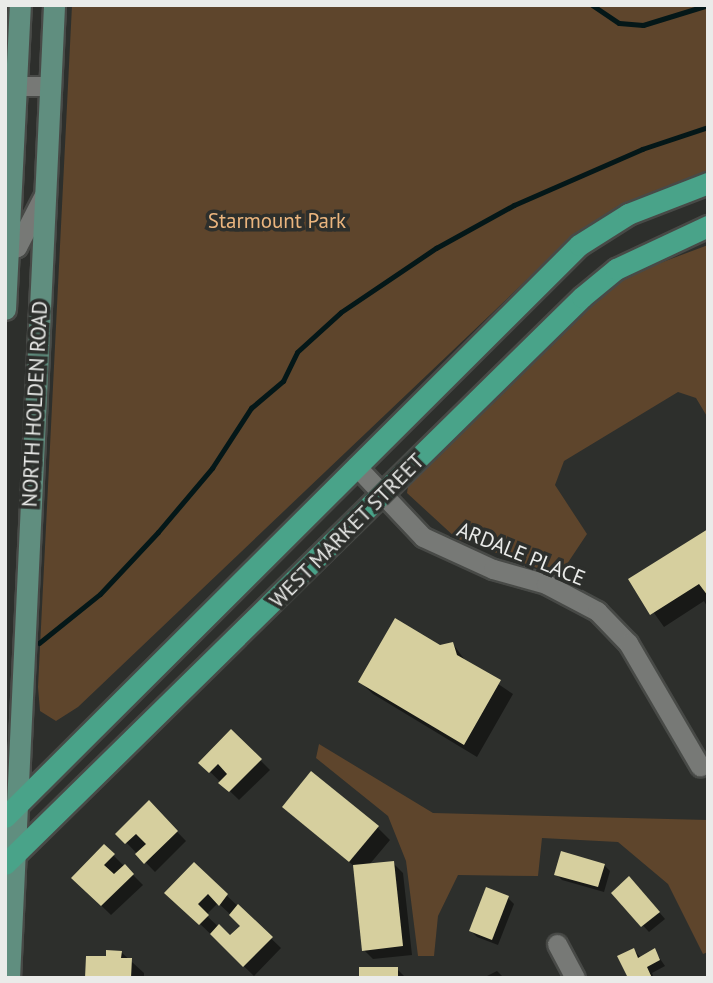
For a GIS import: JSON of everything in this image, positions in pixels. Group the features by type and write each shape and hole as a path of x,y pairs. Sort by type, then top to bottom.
{"main road":[{"name":"NORTH HOLDEN ROAD","path":"5,309 10,85 20,5"},
{"name":"NORTH HOLDEN ROAD","path":"9,978 10,860 20,802 54,5"},
{"name":"WEST MARKET STREET","path":"5,817 579,245 628,214 708,183"},
{"name":"WEST MARKET STREET","path":"10,860 382,497 582,297 616,269 708,226"}],"street":[{"path":"10,85 50,86"},
{"path":"7,252 17,247 44,195"},
{"name":"ARDALE PLACE","path":"356,466 382,497 423,537 448,552 545,584 597,611 628,643 700,766"},
{"path":"557,944 575,978"}],"green space":[{"name":"Starmount Park","path":"72,5 708,5 708,172 621,205 573,236 78,707 56,721 40,711 38,687"},
{"path":"708,245 708,418 696,398 678,392 564,461 555,485 587,534 559,576 456,538 407,493 409,479 598,295 628,275"},
{"path":"319,744 433,813 708,820 708,952 703,954 668,884 618,842 542,838 538,876 458,875 438,916 434,956 418,956 406,861 388,816 316,758"}],"building":[{"path":"708,529 708,596 699,584 650,615 628,579"},
{"path":"395,618 440,645 453,642 457,655 501,680 464,745 358,682"},
{"path":"231,729 262,759 229,792 218,783 227,774 218,764 209,773 198,763"},
{"path":"311,771 379,826 349,862 282,807"},
{"path":"149,800 178,831 144,864 135,854 146,844 136,834 125,844 115,834"},
{"path":"104,844 115,854 104,865 114,874 125,864 134,874 101,906 71,878"},
{"path":"561,851 605,864 598,887 554,875"},
{"path":"394,861 403,946 362,951 353,865"},
{"path":"194,862 228,894 219,906 208,894 198,904 209,915 199,925 164,893"},
{"path":"629,876 660,912 641,927 611,893"},
{"path":"486,887 509,896 492,940 469,931"},
{"path":"238,904 273,937 243,967 210,934 219,924 230,935 240,926 229,915"},
{"path":"634,948 638,958 655,948 660,960 647,967 652,978 628,978 617,956"},
{"path":"106,950 122,951 121,958 132,958 131,978 85,978 86,956 106,956"},
{"path":"359,967 398,967 398,978 359,978"}],"waterway":[{"path":"592,5 619,23 643,25 708,5"},
{"path":"39,643 100,594 158,532 212,468 251,408 283,381 297,352 341,312 436,248 514,205 642,149 708,127"}]}
